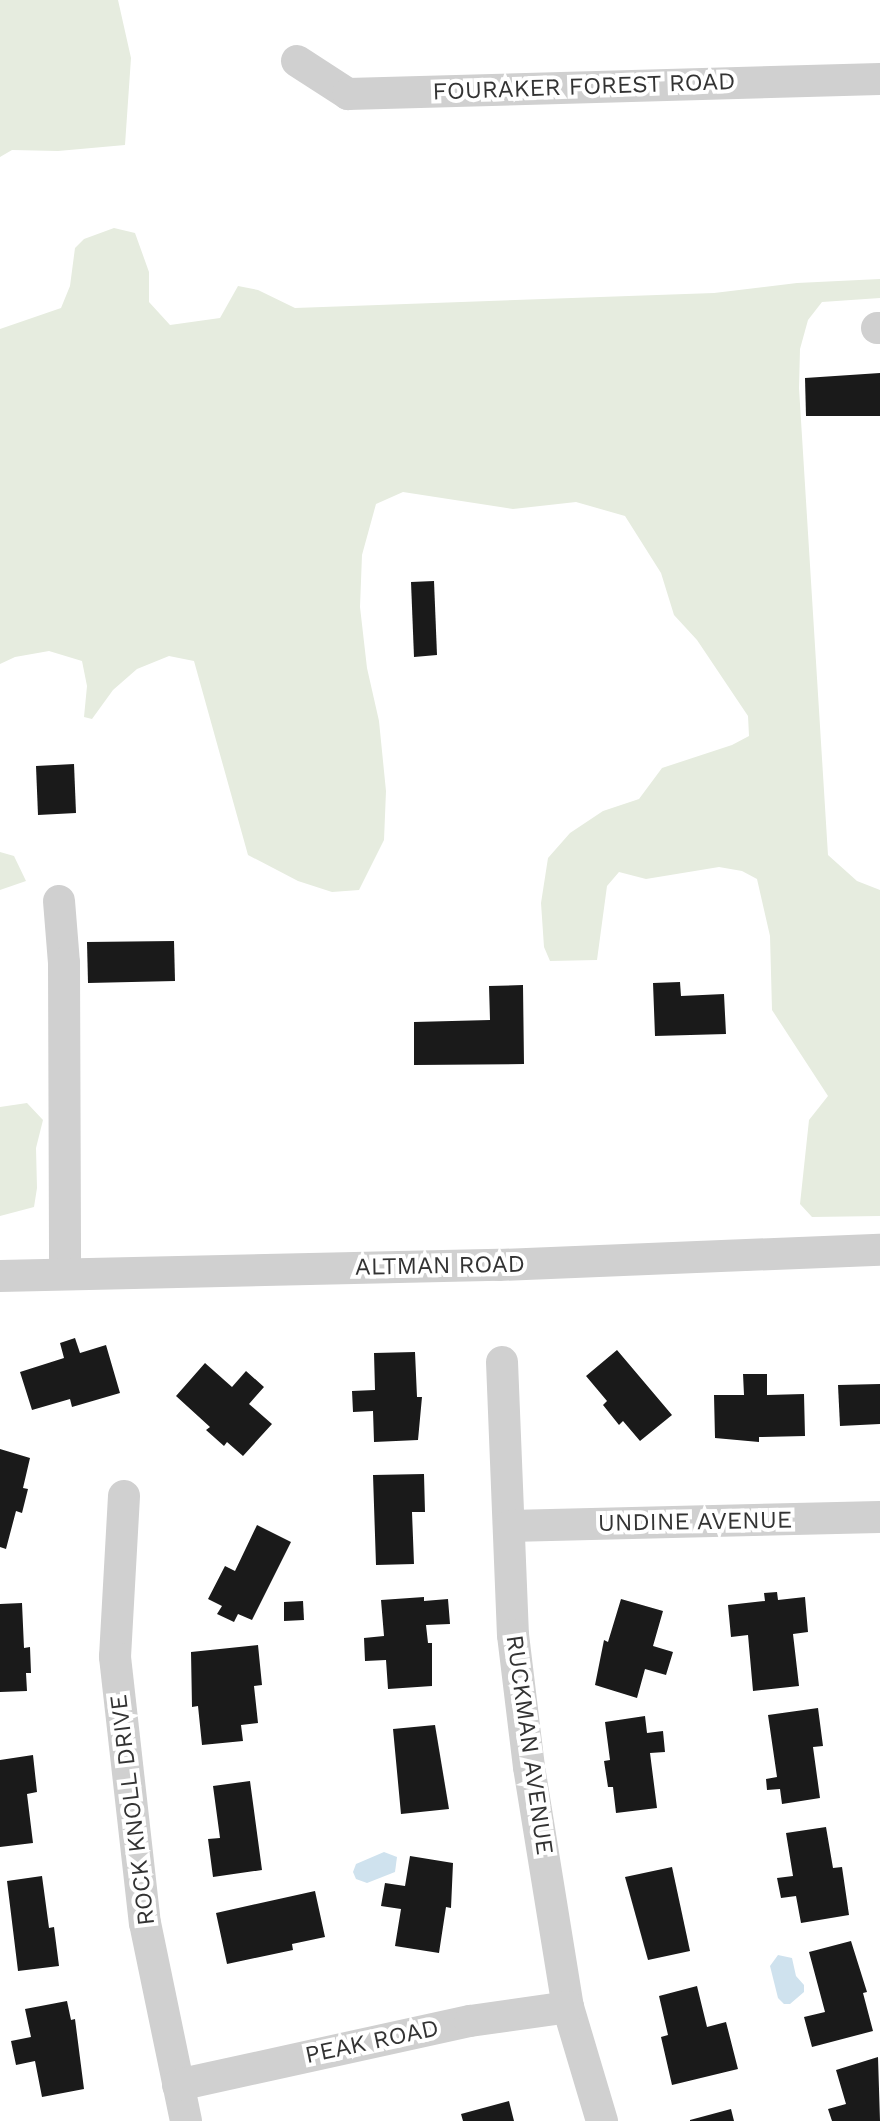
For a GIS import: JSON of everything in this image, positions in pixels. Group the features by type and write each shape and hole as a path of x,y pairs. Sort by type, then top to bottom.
{"street":[{"name":"FOURAKER FOREST ROAD","path":"297,61 348,94 880,79"},
{"path":"59,901 64,963 65,1274"},
{"name":"ALTMAN ROAD","path":"0,1276 513,1264 880,1250"},
{"name":"RUCKMAN AVENUE","path":"502,1362 513,1635 529,1767 568,2007 602,2121"},
{"name":"ROCK KNOLL DRIVE","path":"124,1496 115,1657 143,1909 186,2121"},
{"name":"UNDINE AVENUE","path":"510,1526 880,1517"},
{"name":"PEAK ROAD","path":"178,2085 470,2021 568,2007"}],"shaded area":[{"path":"0,0 118,0 131,58 125,145 58,151 12,150 0,157"},
{"path":"114,228 135,233 149,272 149,302 170,325 220,318 238,286 258,290 295,308 714,293 797,283 880,279 880,298 822,302 808,320 800,349 799,388 828,855 857,881 880,890 880,1216 812,1217 800,1204 809,1120 828,1096 772,1010 770,936 757,879 742,871 719,867 646,879 619,872 607,886 597,960 550,961 544,947 541,903 548,858 570,833 603,811 639,799 662,768 732,745 749,736 748,716 697,640 674,615 661,573 625,516 576,502 513,509 403,492 376,504 362,555 360,607 367,668 379,721 386,791 384,840 359,890 332,892 298,881 248,855 194,661 169,656 137,669 113,690 92,719 84,717 87,686 82,661 49,651 15,657 0,664 0,329 61,308 70,286 75,248 84,239"},
{"path":"0,852 14,856 26,881 0,890"},
{"path":"27,1103 43,1120 36,1148 34,1207 0,1216 0,1107"}],"water":[{"path":"384,1852 397,1857 395,1872 367,1883 356,1879 353,1872 356,1864"},
{"path":"778,1955 792,1958 796,1976 804,1985 804,1992 790,2004 784,2004 778,1998 770,1966"}],"building":[{"path":"880,373 880,416 806,416 805,378"},
{"path":"434,581 437,655 414,657 411,582"},
{"path":"74,764 76,813 38,815 36,766"},
{"path":"174,941 175,981 88,983 87,942"},
{"path":"680,982 681,996 724,994 726,1034 655,1036 653,983"},
{"path":"523,985 524,1064 414,1065 414,1022 490,1020 489,986"},
{"path":"75,1338 80,1353 106,1345 120,1393 72,1407 70,1399 32,1410 20,1372 64,1358 60,1343"},
{"path":"617,1350 672,1415 640,1441 623,1421 619,1425 603,1405 607,1401 586,1376"},
{"path":"415,1352 417,1397 422,1397 418,1440 374,1442 373,1411 353,1412 352,1391 375,1390 374,1353"},
{"path":"205,1363 232,1387 246,1371 264,1387 249,1404 272,1424 243,1456 227,1442 224,1446 206,1430 210,1427 176,1396"},
{"path":"743,1374 767,1374 767,1395 804,1394 805,1436 759,1437 759,1442 715,1438 714,1395 744,1395"},
{"path":"880,1384 880,1424 840,1426 838,1385"},
{"path":"0,1449 30,1458 23,1488 28,1489 22,1513 16,1511 6,1549 0,1547"},
{"path":"424,1474 425,1512 412,1512 414,1564 376,1565 373,1475"},
{"path":"257,1525 291,1542 252,1620 238,1614 234,1622 217,1614 222,1606 208,1599 225,1566 235,1571"},
{"path":"777,1592 778,1600 805,1597 808,1632 793,1634 799,1686 753,1691 748,1635 731,1637 728,1605 765,1601 764,1593"},
{"path":"424,1597 424,1601 448,1599 450,1624 426,1625 428,1643 432,1643 432,1686 388,1689 386,1660 365,1661 364,1638 384,1636 381,1600"},
{"path":"621,1599 663,1611 653,1646 673,1652 666,1675 645,1669 637,1698 595,1685 604,1640 608,1642"},
{"path":"303,1601 304,1620 284,1621 284,1602"},
{"path":"22,1603 24,1648 30,1647 31,1673 26,1673 27,1691 0,1692 0,1604"},
{"path":"258,1645 262,1685 254,1686 258,1723 241,1725 243,1741 202,1745 198,1706 192,1707 191,1652"},
{"path":"818,1708 823,1746 813,1747 820,1798 782,1804 780,1789 767,1790 766,1779 777,1777 768,1715"},
{"path":"645,1716 647,1733 663,1731 665,1752 650,1753 657,1808 616,1813 613,1787 608,1787 604,1761 610,1760 605,1722"},
{"path":"435,1725 449,1809 401,1814 393,1729"},
{"path":"33,1755 37,1792 27,1794 33,1843 0,1847 0,1760"},
{"path":"250,1781 262,1870 213,1877 208,1839 220,1838 213,1786"},
{"path":"826,1827 833,1868 842,1867 849,1915 801,1923 796,1896 781,1898 777,1878 793,1876 786,1833"},
{"path":"410,1856 453,1863 451,1908 446,1907 439,1953 395,1946 401,1909 381,1906 385,1883 405,1886"},
{"path":"672,1867 690,1951 648,1960 625,1877"},
{"path":"42,1876 49,1928 54,1927 59,1966 18,1971 7,1881"},
{"path":"315,1891 325,1937 292,1944 293,1950 227,1964 216,1913"},
{"path":"851,1941 867,1992 863,1993 873,2031 812,2047 804,2017 825,2012 809,1952"},
{"path":"697,1986 707,2027 726,2022 738,2069 672,2085 661,2037 668,2035 659,1996"},
{"path":"67,2001 71,2020 75,2019 84,2089 42,2097 35,2061 16,2065 11,2041 31,2037 25,2009"},
{"path":"878,2057 880,2121 832,2121 828,2109 846,2104 836,2070"},
{"path":"509,2101 514,2121 463,2121 461,2114"},
{"path":"731,2109 734,2121 690,2121 690,2120"}]}
